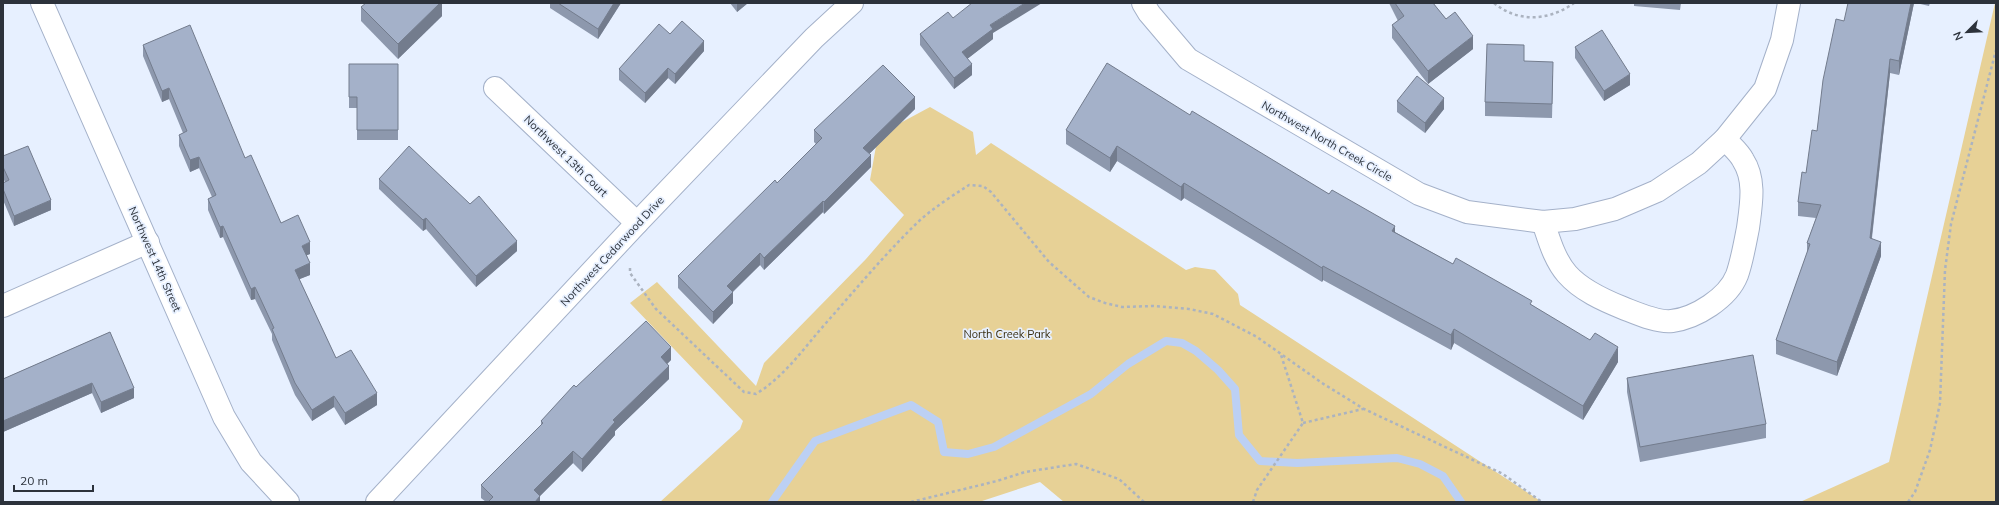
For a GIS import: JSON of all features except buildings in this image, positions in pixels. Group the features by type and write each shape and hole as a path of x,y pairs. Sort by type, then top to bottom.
{"street":[{"name":"Northwest 14th Street","path":"42,3 224,417 251,462 288,502"},
{"name":"Northwest Cedarwood Drive","path":"377,502 614,250 637,223 814,38 852,3"},
{"name":"Northwest North Creek Circle","path":"1143,3 1148,13 1188,59 1420,194 1467,212 1543,222 1574,219 1615,209 1657,191 1699,163 1725,139 1765,89 1782,40 1789,3"},
{"name":"Northwest 13th Court","path":"496,88 637,223"},
{"path":"1543,222 1556,258 1566,273 1579,285 1606,302 1645,317 1672,322 1696,314 1726,291 1737,276 1752,204 1751,180 1744,160 1725,139"},
{"path":"3,306 148,242"}],"path":[{"path":"1494,3 1503,11 1525,17 1546,17 1558,13 1574,3"},
{"path":"1908,502 1915,492 1930,450 1940,403 1945,270 1951,224 1996,50"},
{"path":"614,250 629,266 630,273 656,309 744,392 756,394 772,384 783,374 878,264 919,222 944,201 969,185 983,186 991,192 1050,262 1089,297 1105,303 1122,306 1167,307 1189,309 1213,314 1257,337 1322,383 1364,409 1503,474 1542,502"},
{"path":"1280,354 1303,423"},
{"path":"1253,502 1257,490 1303,423 1364,409"},
{"path":"911,502 997,481 1025,472 1076,464 1119,479 1144,502"}],"green space":[{"path":"1995,3 1996,502 1800,502 1889,462"},
{"name":"North Creek Park","path":"930,107 973,132 976,155 991,143 1186,270 1195,267 1215,270 1238,294 1240,305 1542,502 1064,502 1040,482 979,502 660,502 740,429 743,421 630,303 657,282 756,386 764,363 866,259 904,215 870,180 878,135"}],"waterway":[{"path":"772,502 815,441 911,405 938,422 944,452 968,454 994,447 1091,394 1128,364 1166,341 1182,343 1196,351 1218,370 1235,389 1239,435 1260,461 1297,463 1397,458 1420,464 1443,476 1461,502"}]}
